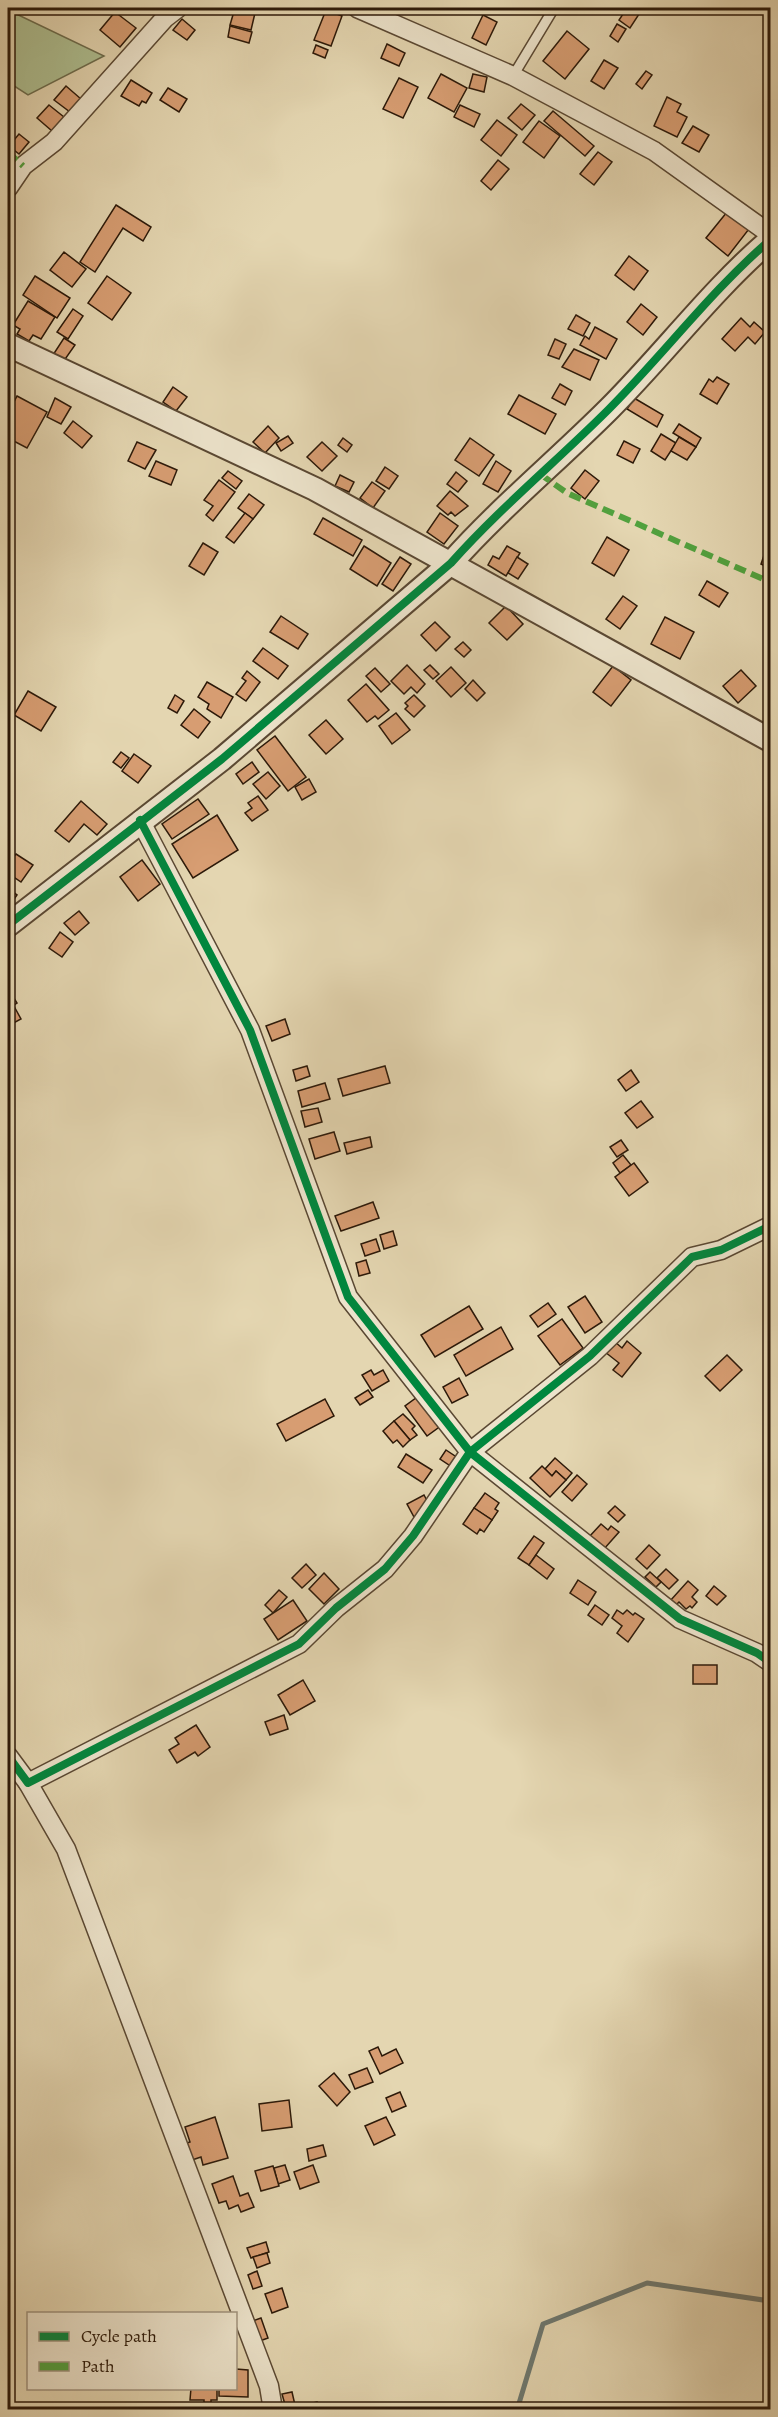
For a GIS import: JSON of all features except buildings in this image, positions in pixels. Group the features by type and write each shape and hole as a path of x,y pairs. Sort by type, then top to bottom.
{"street":[{"path":"8,188 24,166 54,142 165,18 178,8"},
{"path":"357,8 513,76 654,151 771,234"},
{"path":"8,925 140,820 222,759 451,563 472,539 609,408 739,266 771,240"},
{"path":"8,345 315,489 771,740"},
{"path":"140,820 250,1030 348,1297 470,1452 680,1618 771,1662"},
{"path":"28,1783 299,1644 336,1608 385,1569 413,1536 470,1452 590,1356 692,1257 721,1250 771,1226"},
{"path":"8,1756 28,1783 66,1849 269,2386 273,2409"}],"lane":[{"path":"513,76 554,8"}],"green space":[{"path":"8,10 104,56 28,95 8,82"}],"waterway":[{"path":"517,2410 543,2324 647,2283 770,2301"}],"marked path":[{"path":"8,152 23,166"},
{"path":"540,474 567,493 770,582"}],"cycle path":[{"path":"8,925 222,759 451,563 489,523 609,409 728,280 770,240"},
{"path":"140,820 250,1030 348,1297 470,1452 680,1619 757,1653 770,1662"},
{"path":"8,1756 28,1783 299,1644 336,1608 385,1569 413,1536 470,1452 590,1356 692,1257 721,1250 770,1226"}]}
